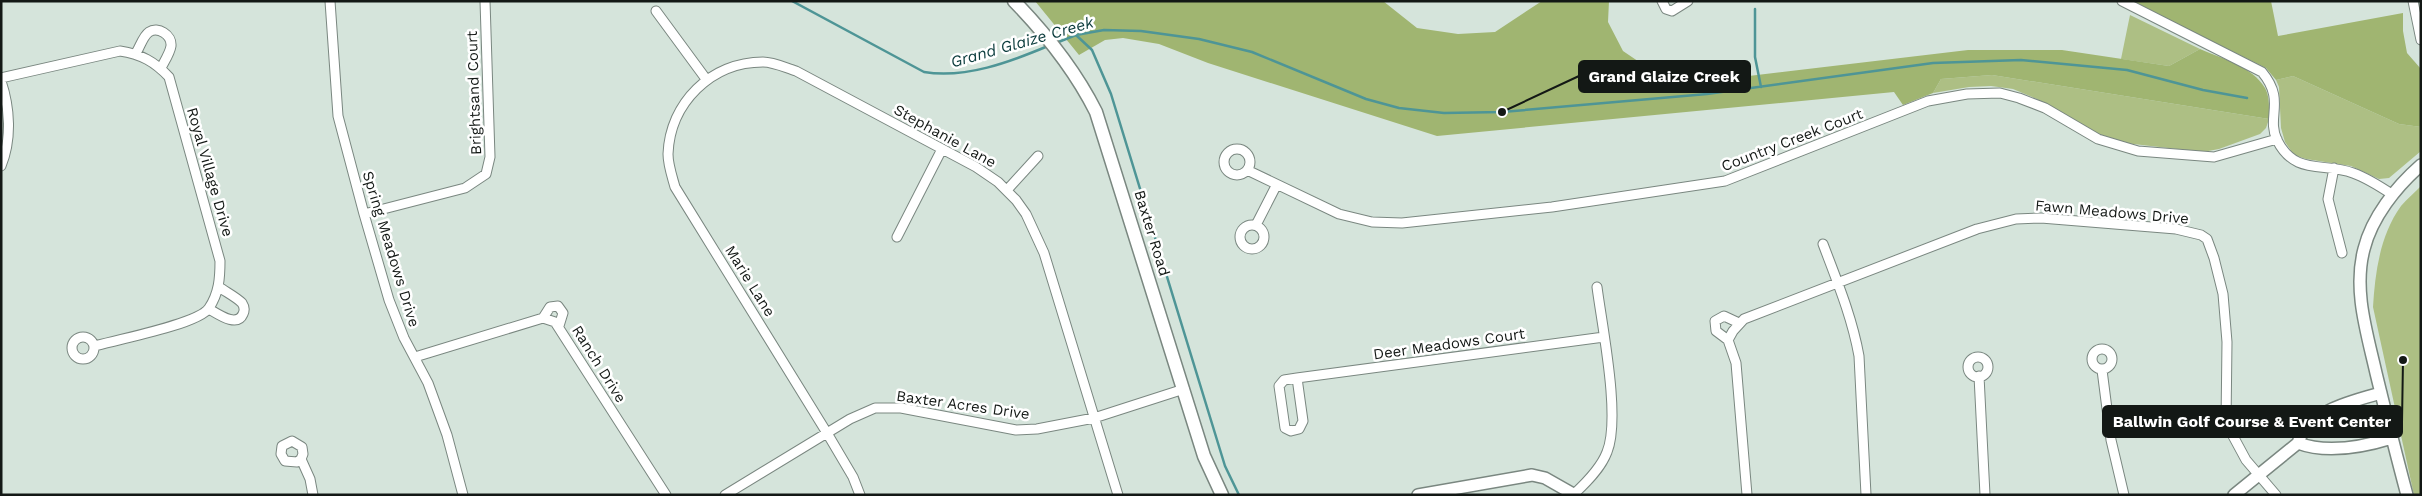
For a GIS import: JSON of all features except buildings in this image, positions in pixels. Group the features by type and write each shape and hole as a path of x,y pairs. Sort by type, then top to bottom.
{"main road":[{"name":"Baxter Road","path":"1014,1 1039,27 1068,64 1084,88 1096,112 1204,456 1222,495"}],"street":[{"name":"Spring Meadows Drive","path":"330,1 338,116 364,214 389,300 404,338 428,383 463,495"},
{"name":"Brightsand Court","path":"364,214 454,192 473,184 486,174 490,157 485,1"},
{"path":"1662,1 1666,9 1672,11 1688,1"},
{"path":"2122,1 2262,72 2272,83 2274,93 2274,130 2277,139 2290,159 2298,164 2334,168 2355,173 2393,195"},
{"path":"2413,1 2415,22 2421,40"},
{"path":"656,11 706,79"},
{"path":"1,166 8,140 9,103 1,80 120,51 136,53 161,68 171,46 169,38 162,31 155,30 146,34 136,53"},
{"name":"Stephanie Lane","path":"706,79 741,65 764,62 796,71 976,167 1007,190 1026,214 1044,253 1118,495"},
{"name":"Royal Village Drive","path":"161,68 169,77 220,260 219,287 209,309"},
{"name":"Marie Lane","path":"706,79 686,100 674,125 668,154 675,187 827,433 853,477 860,495"},
{"name":"Country Creek Court","path":"1247,170 1276,186 1339,214 1372,222 1420,223 1552,207 1726,182 1928,101 1982,92 2019,98 2039,105 2098,140 2138,151 2214,157 2277,139"},
{"path":"897,237 942,149"},
{"path":"1007,190 1038,156"},
{"path":"2407,495 2365,326 2359,288 2360,269 2370,230 2393,195 2421,164"},
{"path":"2334,168 2328,199 2342,253"},
{"path":"1256,225 1276,186"},
{"name":"Fawn Meadows Drive","path":"1736,327 1752,314 1977,229 2016,219 2041,218 2176,229 2201,235 2210,246 2222,294 2227,342 2226,423 2246,460 2276,495"},
{"path":"1823,244 1854,331 1859,356 1866,495"},
{"path":"94,346 192,320 209,309 232,320 239,319 243,315 244,308 241,302 219,287"},
{"path":"1418,495 1532,475 1545,478 1574,495 1602,462 1611,438 1613,420 1597,287"},
{"path":"415,357 543,318 550,307 558,306 563,313 560,326"},
{"path":"1728,340 1736,327 1724,316 1715,321 1716,331 1728,340 1736,363 1747,495"},
{"name":"Ranch Drive","path":"543,318 550,319 560,326 666,495"},
{"name":"Deer Meadows Court","path":"1298,378 1303,422 1299,429 1291,431 1283,426 1279,386 1284,380 1298,378 1604,337"},
{"path":"2102,370 2111,440 2124,495"},
{"path":"1979,376 1984,495"},
{"name":"Baxter Acres Drive","path":"725,495 827,433 862,413 875,408 888,408 1016,430 1048,428 1094,418 1184,389"},
{"path":"2234,495 2298,443 2300,435 2315,420 2344,404 2381,393"},
{"path":"2298,443 2305,446 2345,448 2369,445 2392,438"},
{"path":"301,459 310,479 313,495"}],"green space":[{"path":"1035,1 1383,1 1417,28 1458,34 1495,32 1542,1 1609,1 1608,22 1623,51 1657,74 1690,83 1968,50 2062,50 2169,66 2200,49 2236,64 2253,74 2260,81 2268,95 2269,119 1992,75 1941,79 1933,93 1903,105 1894,92 1437,136 1208,63 1159,44 1123,38 1105,40 1079,55"},
{"path":"2130,1 2271,1 2278,36 2403,13 2403,31 2407,53 2421,69 2421,127 2399,124 2293,76 2276,80 2266,68"},
{"path":"2130,15 2200,49 2169,66 2121,59"},
{"path":"1992,75 2269,119 2266,128 2260,134 2219,149 2203,152 2116,142 2084,129 2037,99 2013,89 1991,86 1969,87 1933,93 1941,79"},
{"path":"2293,76 2399,124 2421,127 2421,151 2389,178 2379,179 2351,166 2306,159 2294,155 2285,142 2281,128 2279,87 2276,80"},
{"path":"2421,186 2421,494 2414,495 2373,307 2377,268 2388,229 2401,206"}],"waterway":[{"name":"Grand Glaize Creek","path":"792,1 924,72 940,74 987,68 1048,46"},
{"path":"1755,9 1755,57 1761,87"},
{"name":"Grand Glaize Creek","path":"1056,43 1076,35 1104,30 1141,31 1199,39 1252,52 1366,99 1399,108 1444,113 1502,112 1707,94 1933,63 2021,60 2127,70 2203,90 2247,98"},
{"path":"1076,35 1092,50 1111,94 1225,466 1239,495"}],"place":[{"name":"Grand Glaize Creek","path":"1502,112"},
{"name":"Ballwin Golf Course & Event Center","path":"2403,360"}]}
